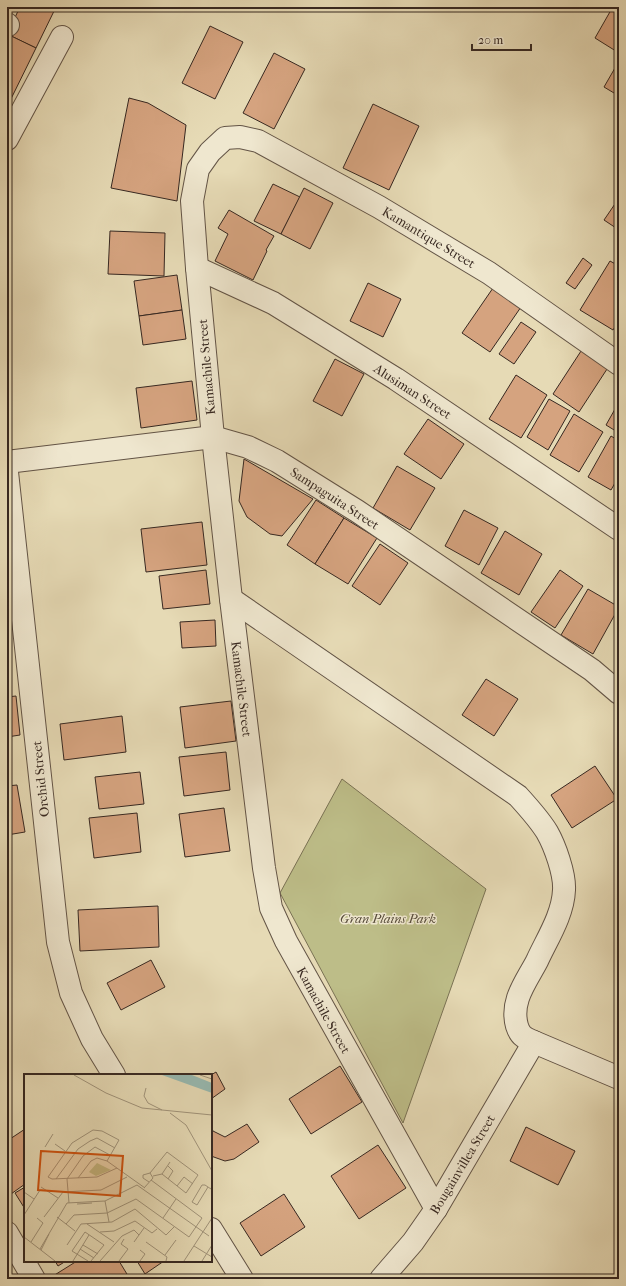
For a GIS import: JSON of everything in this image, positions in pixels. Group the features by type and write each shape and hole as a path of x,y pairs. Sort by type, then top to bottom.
{"street":[{"path":"7,139 62,37"},
{"name":"Kamantique Street","path":"225,138 240,137 258,141 379,207 489,273 619,364"},
{"name":"Kamachile Street","path":"225,138 210,152 198,169 192,201 213,437 231,600 264,868 271,908 286,941 436,1208"},
{"name":"Alusiman Street","path":"197,268 273,303 396,379 619,529"},
{"name":"Sampaguita Street","path":"7,462 213,437 248,447 278,461 357,511 592,670 619,693"},
{"name":"Orchid Street","path":"7,472 58,942 71,993 92,1039 113,1074"},
{"path":"231,600 518,796 534,814 547,832 560,868 564,889 561,910 536,962 521,988 516,1004 515,1018 518,1028 522,1036 534,1042 619,1078"},
{"name":"Bougainvillea Street","path":"381,1279 413,1242 436,1208 534,1042"},
{"path":"212,1232 242,1279"},
{"path":"7,1233 34,1279"}],"green space":[{"name":"Gran Plains Park","path":"342,779 486,889 403,1123 280,893"}],"building":[{"path":"20,7 56,7 36,48 7,34"},
{"path":"611,10 619,15 619,53 595,38"},
{"path":"210,26 243,42 215,99 182,83"},
{"path":"7,34 36,48 7,107"},
{"path":"274,53 305,69 274,129 243,113"},
{"path":"619,61 619,96 604,87"},
{"path":"129,98 148,103 186,125 177,201 111,188"},
{"path":"373,104 419,126 389,190 343,168"},
{"path":"273,184 300,197 281,234 254,221"},
{"path":"304,188 333,203 310,249 281,234"},
{"path":"619,198 619,230 604,220"},
{"path":"229,210 274,236 253,280 215,261 228,234 218,228"},
{"path":"110,231 165,233 164,276 108,274"},
{"path":"583,258 592,265 575,289 566,283"},
{"path":"610,261 619,266 619,320 613,330 580,310"},
{"path":"177,275 182,310 139,316 134,281"},
{"path":"368,283 401,299 383,337 350,321"},
{"path":"493,288 521,307 490,352 462,333"},
{"path":"182,310 186,339 143,345 139,316"},
{"path":"521,322 536,332 514,364 499,354"},
{"path":"583,348 609,366 579,412 553,394"},
{"path":"335,359 364,374 342,416 313,401"},
{"path":"516,375 547,395 521,438 489,419"},
{"path":"192,381 197,420 141,428 136,388"},
{"path":"549,399 570,411 548,450 527,437"},
{"path":"619,402 619,433 606,425"},
{"path":"574,414 603,432 579,472 550,455"},
{"path":"428,419 464,444 441,479 404,454"},
{"path":"611,436 619,441 619,476 611,490 588,477"},
{"path":"244,459 313,499 282,536 270,534 247,517 239,501"},
{"path":"397,466 435,488 410,530 373,508"},
{"path":"316,500 344,518 315,564 287,545"},
{"path":"464,510 498,528 479,565 445,546"},
{"path":"344,518 377,538 348,584 315,564"},
{"path":"202,522 207,565 146,572 141,529"},
{"path":"505,531 542,554 519,595 481,573"},
{"path":"380,544 408,563 380,605 352,586"},
{"path":"206,570 210,604 163,609 159,576"},
{"path":"560,570 583,586 555,628 531,612"},
{"path":"588,589 619,607 593,654 561,635"},
{"path":"215,620 216,646 182,648 180,622"},
{"path":"486,679 518,699 494,736 462,715"},
{"path":"16,696 20,735 7,737 7,697"},
{"path":"231,701 236,741 185,748 180,707"},
{"path":"122,716 126,752 64,760 60,724"},
{"path":"226,752 230,790 184,796 179,757"},
{"path":"595,766 617,799 572,828 551,795"},
{"path":"140,772 144,804 99,809 95,777"},
{"path":"17,785 25,832 7,835 7,786"},
{"path":"224,808 230,851 185,857 179,814"},
{"path":"137,813 141,852 94,858 89,818"},
{"path":"158,906 159,947 80,951 78,910"},
{"path":"151,960 165,987 121,1010 107,983"},
{"path":"340,1066 362,1102 311,1134 289,1099"},
{"path":"216,1072 225,1089 212,1098 212,1074"},
{"path":"247,1124 259,1142 234,1159 225,1161 212,1156 212,1130 225,1137"},
{"path":"526,1127 575,1151 558,1185 510,1161"},
{"path":"24,1130 24,1185 11,1194 7,1187 7,1141"},
{"path":"378,1145 406,1188 359,1219 331,1176"},
{"path":"24,1188 24,1207 15,1193"},
{"path":"284,1194 305,1227 261,1256 240,1223"},
{"path":"56,1262 64,1262 58,1266"},
{"path":"75,1262 120,1262 130,1279 55,1279 53,1276"},
{"path":"138,1262 163,1262 145,1274"}]}
